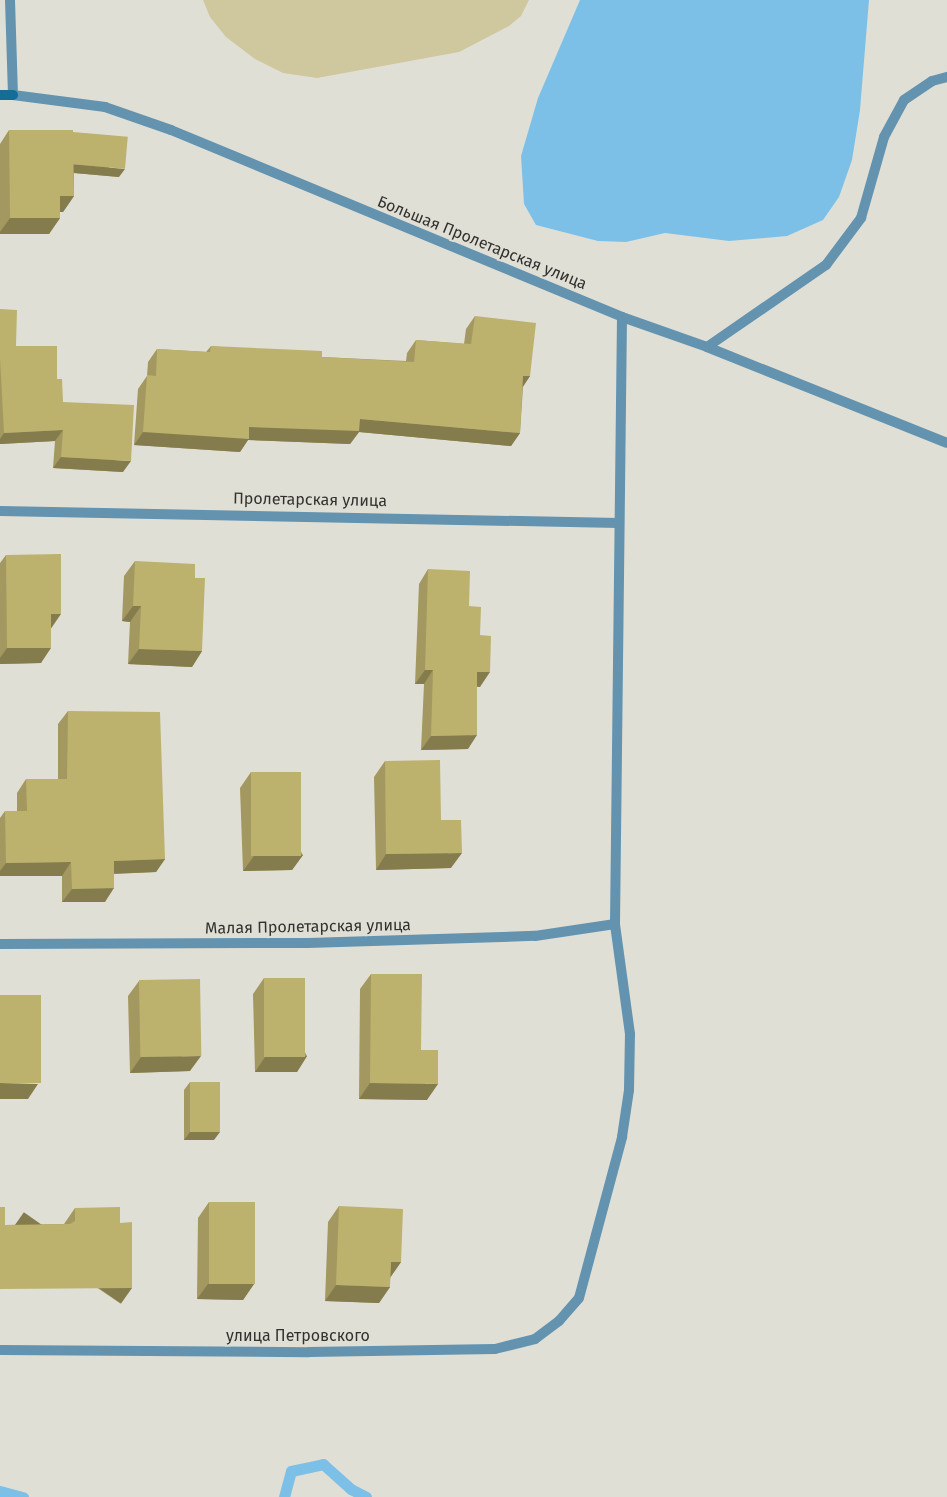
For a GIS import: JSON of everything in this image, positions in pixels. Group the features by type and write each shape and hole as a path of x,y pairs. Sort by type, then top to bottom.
{"street":[{"path":"10,0 12,95"},
{"path":"707,347 826,265 861,218 884,138 904,100 932,81 947,77"},
{"name":"Большая Пролетарская улица","path":"0,95 104,107 171,130 622,317 707,347 947,443"},
{"path":"615,924 622,317"},
{"name":"Пролетарская улица","path":"0,511 619,523"},
{"name":"Малая Пролетарская улица","path":"0,944 308,943 525,936 615,924"},
{"name":"улица Петровского","path":"0,1350 309,1352 495,1348 534,1338 559,1321 578,1298 622,1137 628,1090 630,1034 615,924"}],"shaded area":[{"path":"203,0 529,0 521,16 509,26 459,52 317,78 283,73 255,59 226,37 210,17"}],"water":[{"path":"580,0 869,0 860,110 852,160 839,197 823,220 787,236 729,241 665,233 626,242 598,241 536,225 524,204 521,156 538,98"}],"building":[{"path":"9,130 73,130 74,196 60,196 60,218 10,218"},
{"path":"73,132 128,137 125,169 70,164"},
{"path":"0,309 17,310 16,346 57,346 57,379 62,379 63,402 134,405 131,461 61,457 63,430 4,433 0,358"},
{"path":"475,316 536,323 530,376 523,376 520,433 360,419 359,431 249,427 249,439 143,432 147,375 156,376 157,349 210,352 211,346 322,351 322,357 414,362 416,340 471,344"},
{"path":"61,554 61,614 51,614 51,648 7,648 6,555"},
{"path":"135,561 195,564 195,578 205,578 202,651 139,649 141,606 133,606"},
{"path":"428,569 470,571 469,606 481,607 480,635 491,636 490,672 477,672 477,735 431,736 433,670 425,670"},
{"path":"68,711 160,712 165,859 114,861 114,888 72,889 71,862 6,863 5,811 27,811 26,779 67,779"},
{"path":"440,760 441,820 461,820 462,853 386,854 385,761"},
{"path":"251,772 301,772 301,856 251,856"},
{"path":"371,974 422,974 421,1050 438,1050 438,1084 370,1083"},
{"path":"264,978 305,978 305,1057 264,1057"},
{"path":"200,979 201,1056 140,1057 139,980"},
{"path":"0,995 41,995 41,1083 0,1083"},
{"path":"190,1082 220,1082 220,1132 190,1132"},
{"path":"209,1202 255,1202 255,1284 209,1284"},
{"path":"339,1206 403,1209 401,1262 391,1262 390,1287 336,1285"},
{"path":"0,1207 5,1207 5,1225 70,1224 75,1221 75,1208 120,1207 120,1223 132,1222 132,1288 0,1289"}],"waterway":[{"path":"284,1497 291,1471 323,1464 351,1489 366,1497"},
{"path":"0,1491 23,1497"}]}
